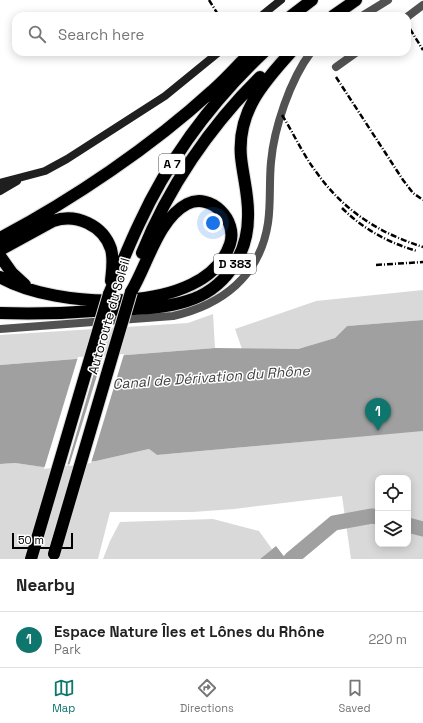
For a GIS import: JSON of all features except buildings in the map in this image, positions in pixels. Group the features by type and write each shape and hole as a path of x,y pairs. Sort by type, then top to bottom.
{"highway":[{"path":"296,12 312,0"},
{"path":"309,12 323,0"},
{"path":"339,12 356,0"},
{"path":"1,248 52,208 135,152 214,90 247,56"},
{"name":"Autoroute du Soleil","path":"31,559 109,294 139,223 173,162 220,99 260,56"},
{"name":"Autoroute du Soleil","path":"52,559 131,292 133,275 154,225 191,162 225,116 248,90 286,56"},
{"name":"D 383","path":"0,313 80,312 168,305 194,299 209,291 221,281 238,259 248,231 248,205 241,146 245,118 251,103 261,86 287,56"},
{"path":"0,277 31,290 61,298 92,301 150,296 175,292 189,287 212,271 222,260 232,239 231,231 224,213 211,204 198,202 188,204 176,212 160,233 140,277 131,292"},
{"path":"1,248 52,221 71,218 84,221 100,232 110,249 112,262 109,294"},
{"path":"1,248 12,274 31,290"}],"street":[{"path":"265,12 281,0"},
{"path":"368,12 388,0"},
{"path":"411,13 423,5"},
{"path":"0,183 22,178 56,166 102,138 165,96 214,56"},
{"path":"1,328 173,316 193,311 210,304 228,293 249,270 258,255 268,224 271,161 278,126 297,75 308,56"},
{"path":"336,67 351,56"},
{"path":"0,191 22,178"}],"shaded area":[{"path":"423,290 423,320 347,326 335,338 298,349 242,349 235,329 316,301"},
{"path":"213,314 215,348 0,365 0,335 188,323"},
{"path":"423,377 423,559 351,559 342,496 234,509 193,512 110,512 98,559 0,559 0,464 15,463 44,467 96,461 149,449 157,455 333,439"},
{"path":"213,519 259,531 272,549 260,559 103,559 120,522"}],"water":[{"name":"Canal de Dérivation du Rhône","path":"423,320 423,431 157,455 149,449 96,461 43,467 15,463 0,464 0,365 215,348 298,349 335,338 347,326"},
{"path":"276,546 286,559 260,559"}],"pier":[{"path":"124,354 91,463 69,466 103,356"},
{"path":"99,356 67,466 44,469 78,357"}],"waterway":[{"path":"291,559 334,523 375,516"},
{"path":"411,526 423,529"}],"railway":[{"path":"209,0 216,12"},
{"path":"411,31 423,50"},
{"path":"336,77 403,180 413,193 423,200"},
{"path":"282,115 312,166 339,199 364,219 377,227 392,235 423,247"},
{"path":"342,208 368,229 396,244 417,251"},
{"path":"376,265 423,262"}],"place":[{"name":"Espace Nature Îles et Lônes du Rhône","path":"378,431"}]}
